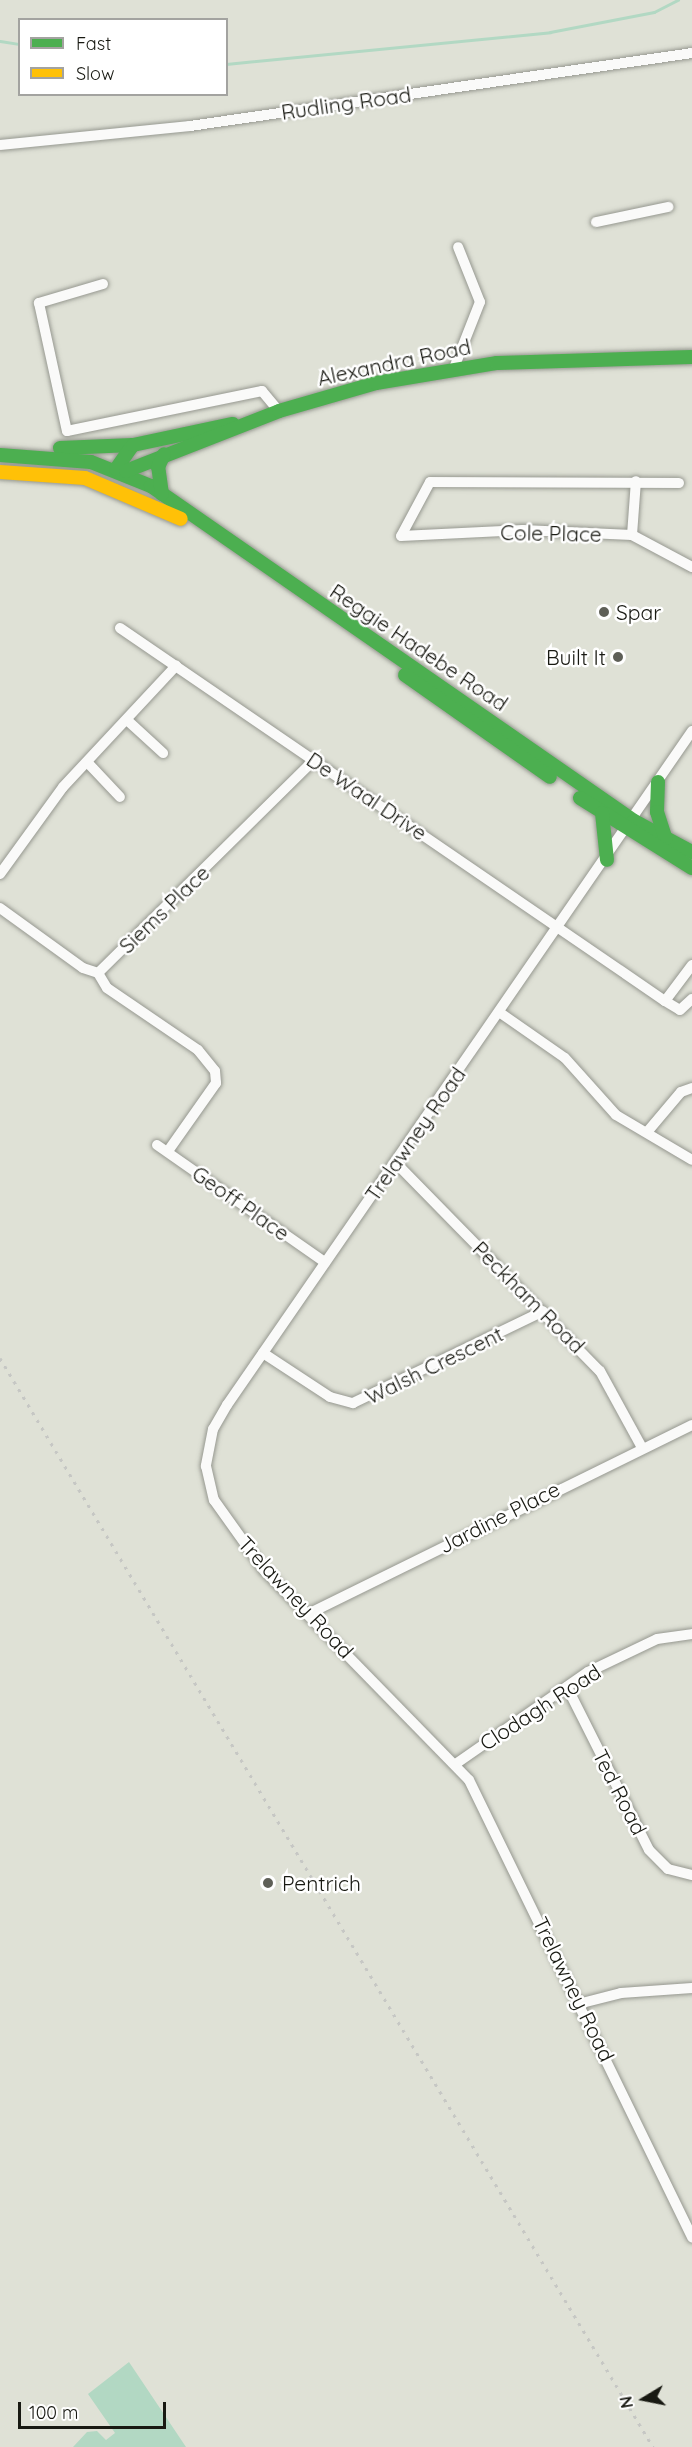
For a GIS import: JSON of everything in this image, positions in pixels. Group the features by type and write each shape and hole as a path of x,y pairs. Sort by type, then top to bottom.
{"main road":[{"name":"Alexandra Road","path":"98,482 251,421 376,382 454,368 692,357"},
{"name":"Alexandra Road","path":"32,454 133,445 251,421"},
{"path":"119,472 133,445"},
{"path":"0,456 32,454 119,472 147,501"},
{"path":"164,454 158,467 166,501"},
{"path":"0,472 48,472 98,482"},
{"name":"Reggie Hadebe Road","path":"119,472 166,501 602,813 692,852"},
{"name":"Reggie Hadebe Road","path":"98,482 147,501 166,501"},
{"name":"Reggie Hadebe Road","path":"180,513 692,868"},
{"path":"658,782 657,812 666,839"},
{"path":"602,813 607,860"}],"street":[{"name":"Rudling Road","path":"0,145 190,126 692,53"},
{"path":"596,222 668,207"},
{"path":"454,368 480,302 458,247"},
{"path":"103,284 39,303 67,431 262,391 279,411"},
{"path":"632,535 636,481 679,483"},
{"name":"Cole Place","path":"636,481 430,482 401,536 523,530 632,535 692,567"},
{"name":"De Waal Drive","path":"120,628 665,1001"},
{"path":"0,874 87,762 176,666"},
{"path":"127,720 163,753"},
{"name":"Trelawney Road","path":"692,731 631,826 556,928 396,1163 325,1262 213,1429 208,1446 209,1486 244,1545 308,1614 457,1763 582,2003 692,2237"},
{"name":"Siems Place","path":"98,973 313,761"},
{"path":"87,762 120,797"},
{"path":"0,908 83,969 98,973 107,988 198,1050 215,1071 216,1083 168,1151"},
{"path":"692,965 665,1001 681,1010 692,999"},
{"path":"499,1012 565,1058 599,1101 692,1160"},
{"path":"648,1131 681,1092 692,1088"},
{"name":"Geoff Place","path":"157,1145 325,1262"},
{"name":"Peckham Road","path":"396,1163 600,1371 641,1446"},
{"name":"Walsh Crescent","path":"264,1353 330,1397 353,1403 543,1311"},
{"name":"Jardine Place","path":"308,1614 641,1446 692,1425"},
{"name":"Clodagh Road","path":"457,1763 567,1687 657,1639 692,1634"},
{"name":"Ted Road","path":"567,1687 649,1850 668,1869 692,1875"},
{"path":"582,2003 621,1993 692,1988"}],"shaded area":[{"path":"129,2362 186,2447 73,2447 87,2432 97,2431 106,2440 115,2433 88,2394"}],"waterway":[{"path":"228,64 550,32 654,12 678,0"},
{"path":"0,41 18,44"}],"railway":[{"path":"0,1358 653,2447"}],"traffic: fast":[{"path":"126,471 279,411 376,383 497,363 692,357"},
{"path":"116,469 133,445 233,424"},
{"path":"60,448 133,445"},
{"path":"162,494 158,467 164,454"},
{"path":"0,455 91,462 151,486 634,821 692,852"},
{"path":"405,675 550,777"},
{"path":"658,782 657,812 666,839"},
{"path":"580,798 692,868"},
{"path":"602,813 607,860"}],"traffic: slow":[{"path":"0,472 85,478 181,519"}],"place":[{"name":"Spar","path":"604,612"},
{"name":"Built It","path":"618,657"},
{"name":"Pentrich","path":"268,1883"}]}
